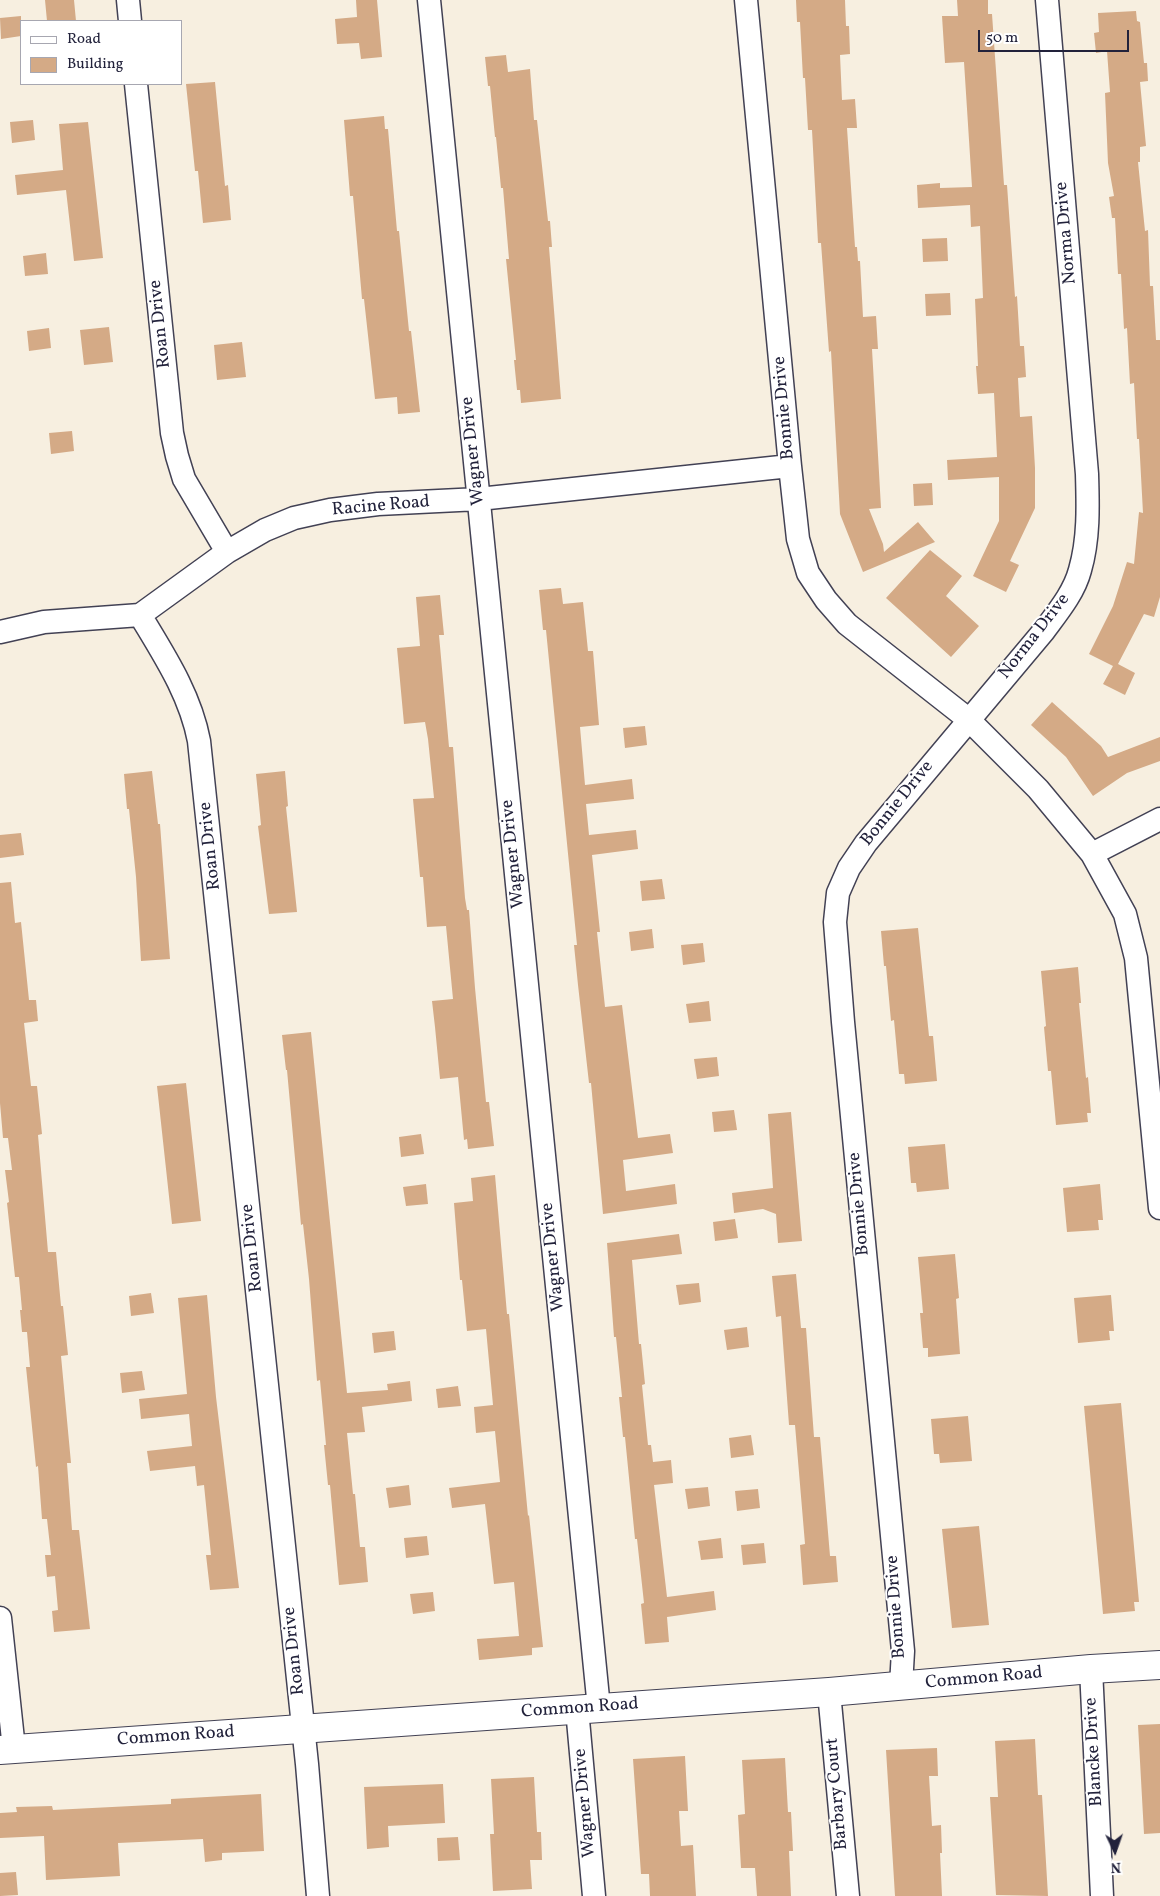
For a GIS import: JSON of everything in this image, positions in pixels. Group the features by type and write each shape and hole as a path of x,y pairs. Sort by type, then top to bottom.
{"street":[{"path":"128,0 130,20"},
{"name":"Wagner Drive","path":"429,0 479,499 588,1709 594,1896"},
{"name":"Bonnie Drive","path":"746,0 790,466 798,539 808,572 826,600 847,624 968,719 866,843 849,868 838,893 835,922 903,1651 901,1686"},
{"name":"Norma Drive","path":"968,719 1060,610 1072,590 1080,570 1086,530 1088,482 1084,427 1047,0"},
{"name":"Roan Drive","path":"136,85 172,433 176,456 184,479 227,552"},
{"name":"Racine Road","path":"140,615 227,552 265,530 294,518 330,510 378,504 479,499 790,466"},
{"path":"0,632 44,622 140,615"},
{"name":"Roan Drive","path":"140,615 173,670 189,702 199,741 303,1728 318,1896"},
{"path":"968,719 1038,789 1092,854 1125,914 1136,958 1160,1208"},
{"path":"1092,854 1160,819"},
{"path":"0,1618 7,1749"},
{"name":"Common Road","path":"7,1749 829,1692 1160,1664"},
{"name":"Blancke Drive","path":"1091,1669 1102,1896"},
{"name":"Barbary Court","path":"829,1692 848,1896"}],"building":[{"path":"45,0 74,0 76,20 47,20"},
{"path":"356,0 377,0 382,57 361,59 359,43 337,44 335,19 357,17"},
{"path":"796,0 845,0 846,26 849,26 850,54 840,55 842,100 855,99 857,128 847,128 855,247 857,247 858,261 860,261 863,317 876,316 878,349 872,349 881,508 869,509 883,544 884,552 918,522 935,542 863,572 840,514 831,351 829,352 821,243 818,243 812,130 808,130 800,22 797,22"},
{"path":"957,0 988,0 988,14 992,14 1004,185 1007,185 1020,346 1024,346 1026,377 1018,378 1020,417 1032,416 1035,508 1010,561 1019,565 1006,592 973,576 999,521 999,477 948,480 947,460 997,457 994,393 978,394 975,299 983,298 980,226 971,227 970,205 918,208 917,185 940,183 940,188 972,187 964,62 945,63 942,16 958,16"},
{"path":"1136,11 1137,21 1140,22 1144,63 1147,63 1148,81 1140,82 1146,146 1140,147 1140,162 1138,162 1145,231 1148,230 1150,286 1153,286 1156,340 1160,340 1160,597 1154,617 1144,614 1118,664 1135,673 1125,695 1103,684 1113,666 1089,654 1113,606 1127,562 1134,564 1139,512 1143,513 1134,383 1130,384 1127,328 1124,329 1121,274 1118,274 1115,218 1112,218 1109,197 1114,196 1108,163 1105,93 1110,92 1107,51 1096,53 1094,33 1099,32 1098,13"},
{"path":"21,16 20,36 1,39 0,18"},
{"path":"506,55 508,72 530,69 534,120 537,120 548,221 550,221 552,247 549,247 561,399 521,403 520,390 517,390 514,360 516,360 506,259 509,259 503,188 501,188 485,57"},
{"path":"215,82 225,186 228,185 231,220 203,223 198,171 195,171 186,84"},
{"path":"384,116 385,129 388,129 397,231 399,231 409,331 411,331 420,412 398,414 397,397 375,399 364,299 362,299 353,196 350,196 344,120"},
{"path":"33,120 35,140 12,143 10,122"},
{"path":"88,122 103,258 74,261 66,190 17,195 15,175 63,170 59,124"},
{"path":"947,238 948,261 923,262 922,239"},
{"path":"46,253 48,274 25,276 23,256"},
{"path":"950,293 951,315 926,316 925,294"},
{"path":"109,327 113,362 84,365 80,330"},
{"path":"49,328 51,348 29,351 27,331"},
{"path":"242,342 246,377 217,380 214,345"},
{"path":"72,431 74,451 51,454 49,433"},
{"path":"932,483 933,505 914,506 913,484"},
{"path":"930,550 962,576 946,596 979,626 951,657 886,598"},
{"path":"561,588 563,604 583,602 588,651 593,651 599,725 580,727 585,785 632,779 634,799 586,804 589,835 636,830 638,849 592,855 600,932 597,932 605,1007 622,1005 638,1138 670,1134 673,1153 623,1160 626,1191 675,1184 677,1204 603,1214 591,1083 589,1083 574,945 577,945 546,630 543,630 539,590"},
{"path":"440,595 444,635 439,635 449,747 453,747 465,898 467,910 469,910 486,1102 489,1102 494,1146 468,1149 467,1139 464,1140 458,1077 440,1079 432,1001 453,999 446,926 427,927 423,877 420,877 413,799 434,798 428,739 425,722 404,724 397,648 420,646 416,597"},
{"path":"1052,702 1101,746 1108,757 1160,737 1160,761 1127,773 1093,796 1066,757 1031,725"},
{"path":"645,726 647,745 625,748 623,728"},
{"path":"152,771 158,824 160,824 170,959 141,961 136,877 124,774"},
{"path":"285,771 288,806 286,807 297,912 269,914 258,826 261,825 256,774"},
{"path":"21,833 24,855 0,858 0,835"},
{"path":"662,879 665,899 642,901 640,881"},
{"path":"11,882 15,923 21,922 29,1000 36,1000 38,1021 24,1023 31,1086 37,1086 42,1134 38,1135 48,1252 56,1252 61,1306 63,1306 68,1355 61,1356 71,1463 67,1463 72,1530 79,1530 90,1629 54,1632 52,1611 58,1610 55,1576 47,1577 45,1555 51,1555 47,1519 42,1519 38,1466 36,1467 26,1367 30,1367 27,1332 22,1332 19,1277 15,1277 7,1203 9,1202 5,1170 12,1170 8,1138 3,1138 0,1103 0,883"},
{"path":"918,928 929,1036 933,1036 937,1081 905,1084 904,1074 899,1074 894,1020 891,1021 881,931"},
{"path":"652,929 654,948 631,951 629,932"},
{"path":"703,943 705,962 683,965 681,945"},
{"path":"1078,967 1081,1003 1079,1003 1091,1113 1087,1113 1088,1122 1056,1125 1051,1071 1048,1071 1041,971"},
{"path":"709,1001 711,1021 689,1023 686,1004"},
{"path":"311,1032 347,1393 388,1390 387,1384 410,1381 412,1401 362,1407 365,1432 347,1433 360,1547 365,1547 368,1582 339,1585 330,1485 328,1485 324,1445 326,1445 320,1380 317,1381 309,1279 303,1224 301,1225 282,1035"},
{"path":"717,1057 719,1076 697,1079 694,1059"},
{"path":"186,1083 201,1221 172,1224 157,1086"},
{"path":"734,1110 737,1130 714,1132 712,1112"},
{"path":"791,1112 802,1241 778,1243 776,1214 763,1209 734,1213 732,1193 773,1188 768,1114"},
{"path":"421,1134 424,1154 401,1157 399,1137"},
{"path":"945,1144 949,1189 917,1192 916,1183 911,1183 908,1147"},
{"path":"495,1175 507,1314 509,1314 528,1516 543,1647 532,1648 532,1655 479,1660 477,1639 519,1636 514,1582 494,1584 485,1504 452,1508 449,1488 500,1482 495,1431 476,1433 474,1407 493,1405 486,1329 467,1331 462,1280 460,1280 454,1203 473,1201 471,1178"},
{"path":"426,1184 428,1204 406,1206 403,1187"},
{"path":"1100,1184 1103,1220 1098,1220 1099,1230 1067,1232 1063,1188"},
{"path":"735,1219 738,1238 715,1241 713,1222"},
{"path":"679,1234 682,1254 632,1260 639,1344 641,1344 645,1384 642,1385 648,1445 651,1445 653,1462 671,1460 673,1483 654,1485 667,1597 714,1591 716,1610 667,1617 669,1642 645,1644 641,1604 644,1603 637,1539 635,1539 625,1437 623,1437 619,1397 622,1397 616,1337 614,1337 607,1243"},
{"path":"955,1254 959,1298 956,1299 960,1354 928,1357 928,1348 923,1348 920,1313 923,1313 918,1257"},
{"path":"796,1274 801,1328 806,1328 814,1437 820,1437 830,1556 836,1556 838,1582 803,1585 800,1545 805,1544 795,1425 789,1425 781,1316 776,1317 772,1276"},
{"path":"699,1283 701,1302 679,1305 676,1285"},
{"path":"151,1293 154,1313 131,1316 129,1296"},
{"path":"207,1295 216,1397 239,1588 210,1590 206,1555 211,1555 204,1485 197,1486 195,1466 150,1471 147,1451 192,1446 189,1414 141,1419 139,1399 187,1394 178,1298"},
{"path":"1111,1295 1114,1331 1109,1331 1110,1340 1078,1343 1074,1298"},
{"path":"747,1327 749,1347 727,1350 724,1330"},
{"path":"394,1331 396,1350 374,1353 372,1333"},
{"path":"142,1371 145,1390 122,1393 120,1373"},
{"path":"458,1386 461,1406 438,1408 436,1389"},
{"path":"1121,1403 1139,1602 1134,1602 1135,1611 1103,1614 1084,1406"},
{"path":"968,1416 972,1461 940,1463 939,1454 934,1454 931,1419"},
{"path":"751,1435 754,1455 731,1458 729,1438"},
{"path":"409,1485 411,1505 389,1508 386,1488"},
{"path":"708,1487 710,1506 688,1509 685,1489"},
{"path":"758,1489 760,1508 737,1511 735,1491"},
{"path":"979,1526 989,1625 952,1628 942,1529"},
{"path":"427,1536 429,1555 406,1558 404,1538"},
{"path":"721,1538 723,1558 701,1560 698,1541"},
{"path":"764,1543 766,1563 743,1565 741,1545"},
{"path":"433,1592 435,1611 413,1614 410,1594"},
{"path":"1160,1724 1160,1833 1144,1834 1138,1725"},
{"path":"1035,1739 1038,1795 1042,1795 1048,1896 996,1895 990,1797 998,1797 995,1741"},
{"path":"937,1748 938,1776 929,1776 932,1826 941,1825 942,1896 895,1896 886,1750"},
{"path":"685,1756 688,1811 679,1811 681,1846 693,1845 696,1896 650,1896 649,1874 641,1874 633,1759"},
{"path":"785,1758 788,1812 791,1812 793,1851 789,1851 791,1896 757,1896 755,1868 741,1868 738,1815 745,1814 742,1760"},
{"path":"534,1777 537,1832 541,1832 542,1860 530,1860 532,1889 493,1891 490,1834 494,1834 491,1779"},
{"path":"443,1784 445,1823 388,1826 389,1847 367,1849 364,1787"},
{"path":"261,1794 264,1851 222,1853 222,1860 205,1862 203,1839 118,1843 120,1876 46,1880 44,1836 0,1838 0,1813 17,1812 16,1807 52,1806 53,1810 171,1804 171,1799"},
{"path":"458,1837 460,1860 438,1861 437,1838"},
{"path":"16,1872 18,1895 0,1896 0,1873"}]}
